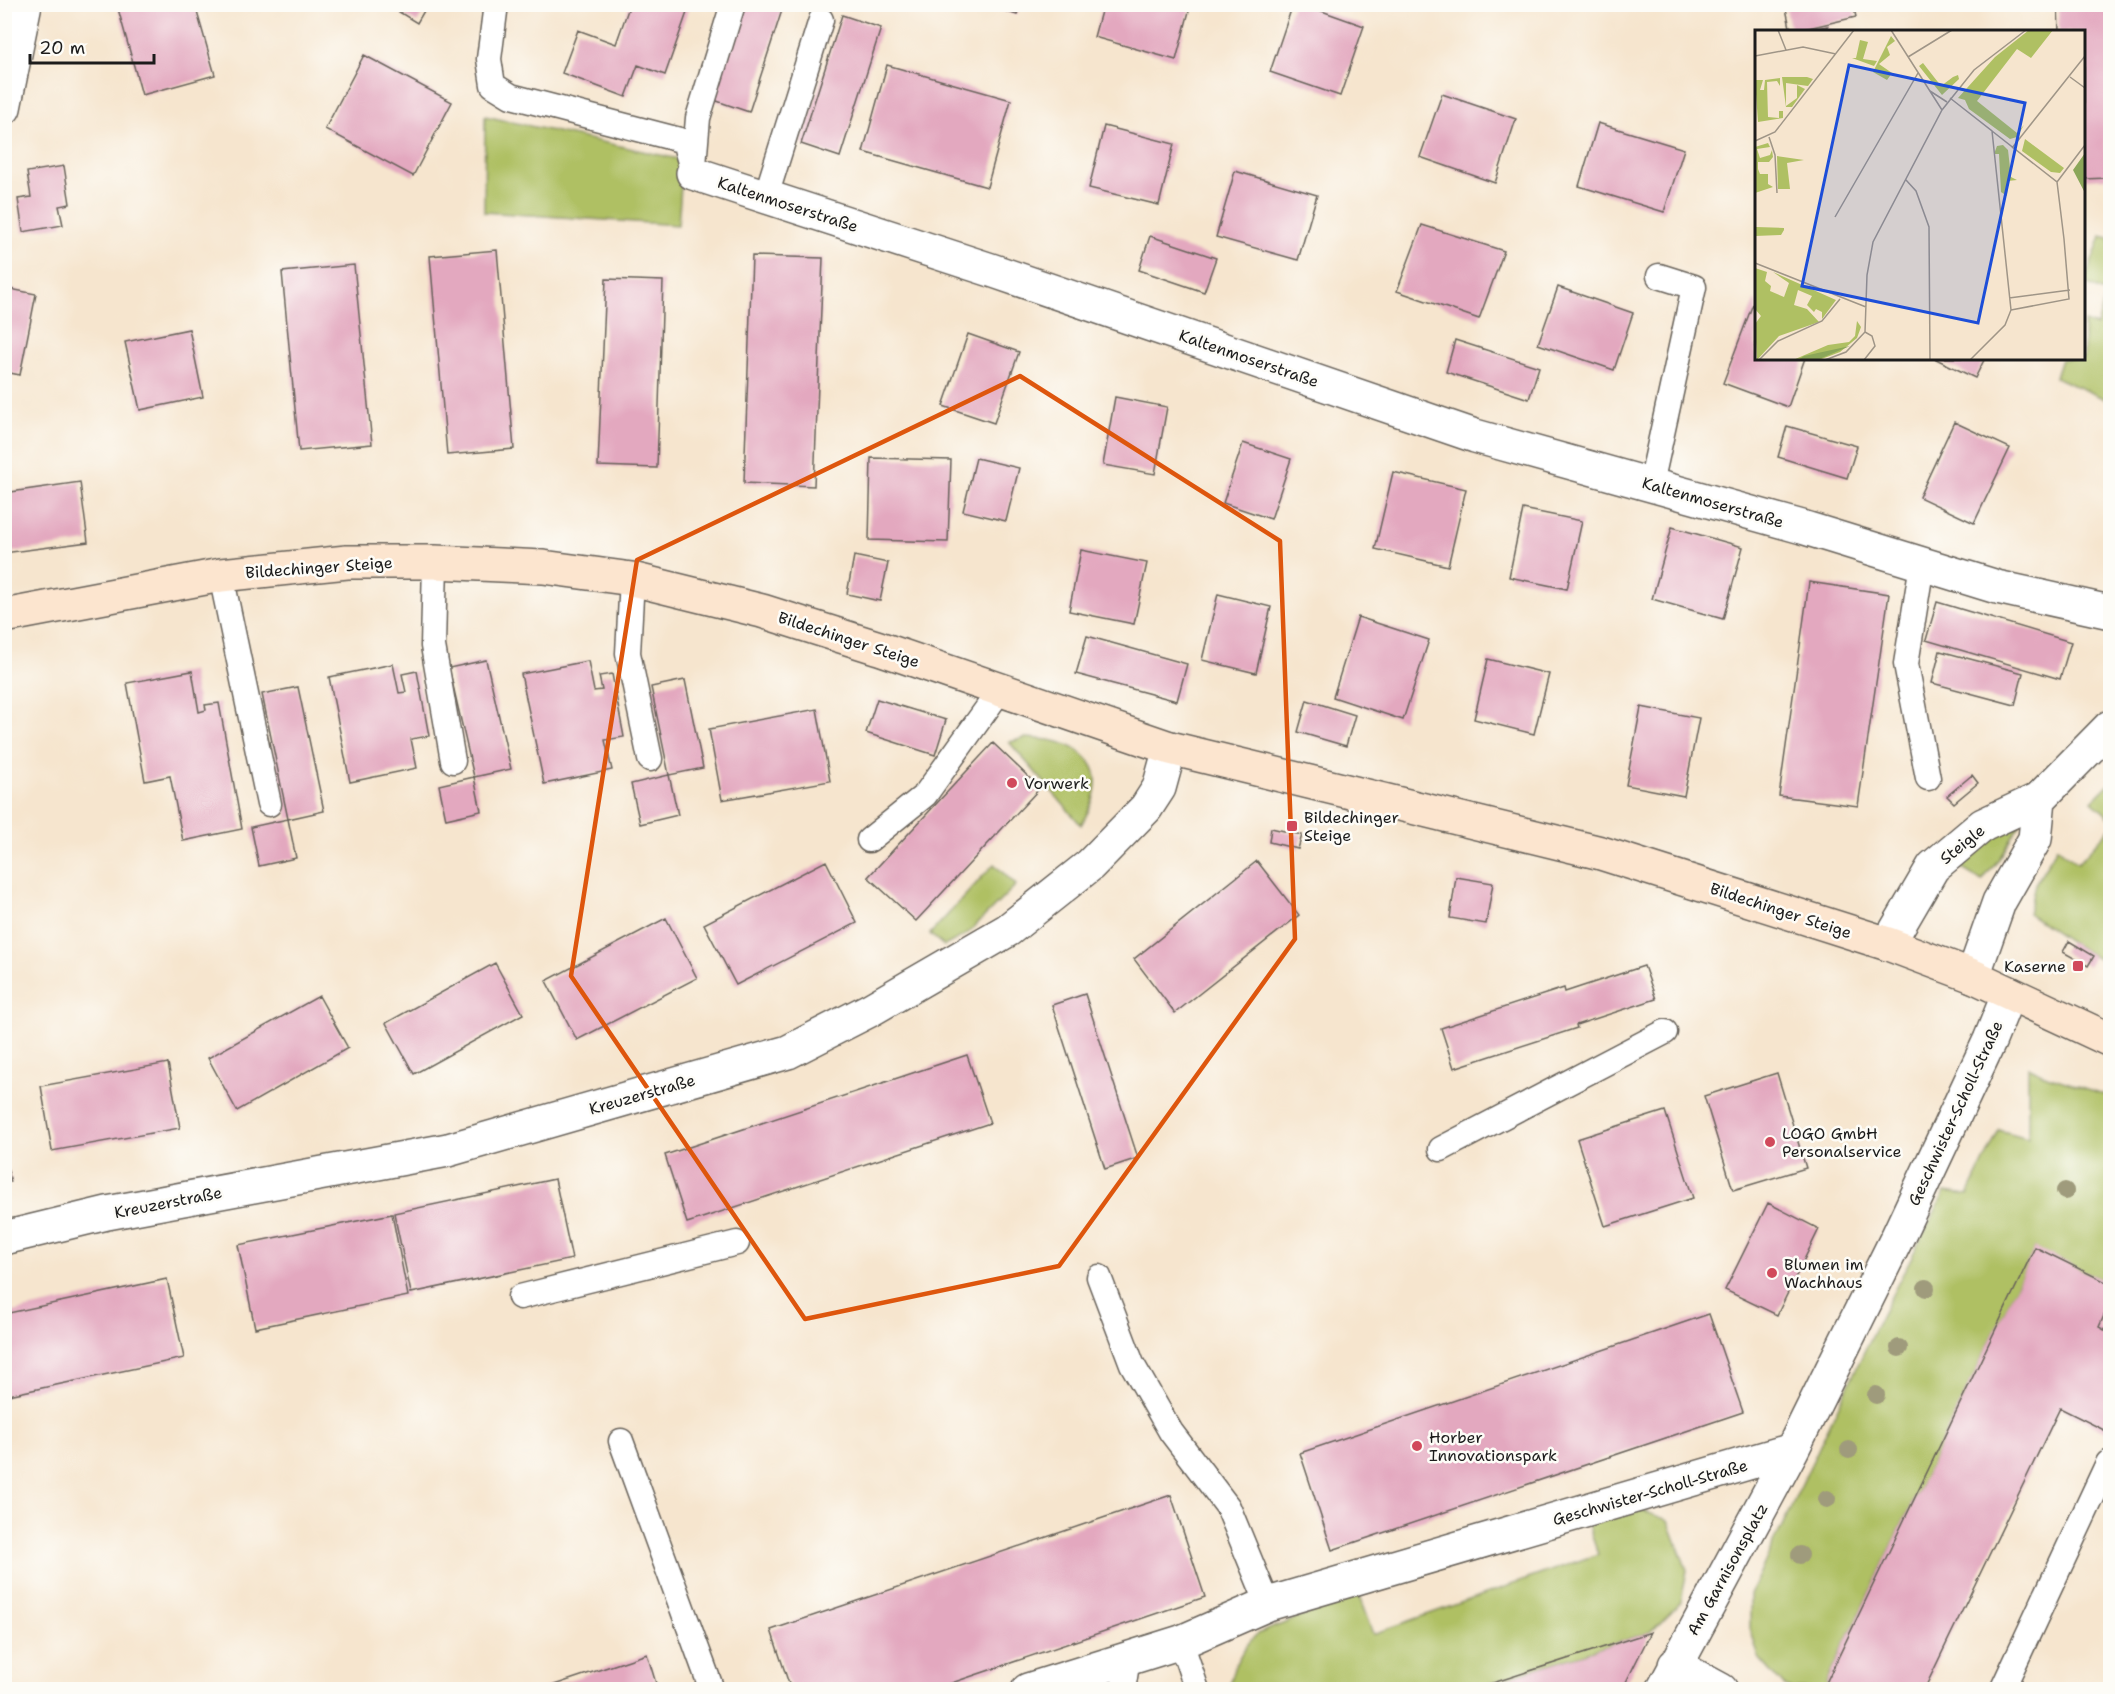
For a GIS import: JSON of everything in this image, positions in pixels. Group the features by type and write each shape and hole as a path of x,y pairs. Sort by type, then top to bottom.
{"street":[{"path":"4,108 25,4"},
{"name":"Kaltenmoserstraße","path":"693,173 991,270 1475,435 1802,527 1997,587 2110,612"},
{"name":"Bildechinger Steige","path":"4,616 221,575 347,562 435,562 543,567 632,579 762,611 1001,689 1170,748 1601,853 1888,944 1972,976 2110,1040"},
{"name":"Steigle","path":"1888,944 1933,867 1983,825 2039,799 2110,727"},
{"name":"Kreuzerstraße","path":"4,1238 107,1213 448,1150 788,1052 870,1010 1008,930 1090,866 1146,808 1159,788 1170,748"},
{"path":"1972,976 1999,902 2035,838 2039,799"},
{"name":"Geschwister-Scholl-Straße","path":"1028,1689 1125,1674 1181,1642 1268,1604 1792,1450 1898,1236 1990,1040 2009,993"},
{"name":"Am Garnisonsplatz","path":"1669,1677 1792,1450"},
{"path":"1669,1677 1721,1689"}],"lane":[{"path":"496,4 489,59 493,85 511,96 684,141 693,173"},
{"path":"693,173 698,118 733,4"},
{"path":"766,196 820,20"},
{"path":"1651,484 1694,287 1659,276"},
{"path":"435,562 433,646 453,761"},
{"path":"1922,564 1906,664 1928,778"},
{"path":"221,575 269,804"},
{"path":"632,579 628,653 650,759"},
{"path":"869,840 925,795 1001,689"},
{"path":"1441,1149 1665,1032"},
{"path":"520,1296 737,1243"},
{"path":"1099,1276 1132,1364 1171,1432 1228,1507 1268,1604"},
{"path":"621,1441 712,1689"},
{"path":"2002,1689 2108,1463"},
{"path":"1181,1642 1197,1689"}],"highlighted area":[{"path":"1020,376 1280,541 1295,939 1059,1266 805,1319 571,976 637,560"}],"green space":[{"path":"485,116 683,160 678,225 484,212"},
{"path":"2101,236 2110,238 2110,401 2055,377 2061,360 2085,360 2085,322 2097,326 2106,293 2085,283"},
{"path":"1026,738 1070,746 1090,762 1096,776 1095,790 1091,806 1081,825 1009,742"},
{"path":"2110,783 2110,818 2092,801"},
{"path":"2023,819 1999,859 1982,881 1957,866 1990,836"},
{"path":"2110,828 2110,883 2101,894 2110,901 2110,966 2028,913 2035,884 2057,847 2078,863"},
{"path":"994,864 1016,885 967,934 944,946 930,934"},
{"path":"2028,1067 2047,1076 2110,1096 2110,1284 2035,1248 1826,1683 1839,1689 1792,1689 1784,1686 1759,1658 1750,1628 1750,1594 1878,1322 1945,1192 1968,1195 1999,1130 2028,1138"},
{"path":"1626,1505 1668,1520 1687,1570 1681,1602 1651,1632 1472,1689 1229,1690 1238,1659 1257,1634 1358,1594 1373,1634 1598,1554 1584,1513"}],"building":[{"path":"386,4 428,4 417,23"},
{"path":"630,4 690,4 665,75 638,65 626,97 562,73 578,30 616,44"},
{"path":"741,4 784,4 749,112 711,99"},
{"path":"983,4 1020,4 1017,15"},
{"path":"1103,4 1191,4 1176,60 1094,37"},
{"path":"1293,4 1302,4 1364,26 1340,96 1270,72"},
{"path":"1785,4 1853,4 1856,17 1791,30"},
{"path":"2058,4 2110,4 2110,130 2105,130 2107,178 2085,179 2085,30 2059,30"},
{"path":"117,5 195,5 215,75 142,95"},
{"path":"842,15 881,28 840,157 801,144"},
{"path":"1828,26 1829,30 1807,30"},
{"path":"364,55 452,102 413,176 325,129"},
{"path":"887,65 1011,100 987,187 863,152"},
{"path":"1442,94 1516,119 1495,183 1420,157"},
{"path":"1598,123 1684,149 1664,212 1579,186"},
{"path":"1104,126 1174,144 1159,205 1089,188"},
{"path":"64,166 70,204 59,206 63,225 23,232 18,199 31,197 27,172"},
{"path":"1235,171 1317,195 1298,260 1216,237"},
{"path":"1422,225 1504,251 1479,319 1397,291"},
{"path":"1150,236 1216,258 1204,292 1139,270"},
{"path":"497,250 514,449 447,455 430,256"},
{"path":"752,256 823,258 814,486 744,483"},
{"path":"354,265 372,444 299,451 282,272"},
{"path":"606,279 663,281 657,468 598,466"},
{"path":"1558,287 1633,313 1614,370 1538,344"},
{"path":"5,288 36,294 20,375 5,372"},
{"path":"1754,301 1755,360 1804,360 1788,407 1723,383"},
{"path":"189,329 203,397 140,410 125,342"},
{"path":"968,334 1019,352 994,423 943,406"},
{"path":"1455,340 1539,367 1529,399 1446,372"},
{"path":"1938,360 1984,360 1975,378"},
{"path":"1115,397 1167,407 1155,474 1103,465"},
{"path":"1954,422 2010,448 1974,523 1919,497"},
{"path":"1787,426 1857,446 1847,478 1778,457"},
{"path":"1243,443 1291,459 1271,519 1223,503"},
{"path":"871,458 951,460 948,542 869,540"},
{"path":"976,458 1019,468 1006,521 963,511"},
{"path":"1393,472 1466,489 1448,566 1375,549"},
{"path":"80,482 88,542 4,553 4,493"},
{"path":"1523,509 1582,521 1567,589 1509,577"},
{"path":"1672,527 1743,547 1723,619 1652,599"},
{"path":"1081,550 1147,563 1134,624 1069,611"},
{"path":"854,556 888,563 880,601 847,594"},
{"path":"1809,582 1889,594 1858,806 1779,796"},
{"path":"1218,594 1271,607 1256,673 1202,660"},
{"path":"1937,602 2071,642 2060,679 1926,640"},
{"path":"1358,617 1429,640 1403,720 1333,697"},
{"path":"1087,636 1187,664 1177,701 1076,674"},
{"path":"1940,651 2023,673 2015,705 1932,683"},
{"path":"1488,659 1549,674 1534,734 1474,719"},
{"path":"486,660 511,769 474,777 449,668"},
{"path":"588,661 594,691 602,690 599,676 612,674 624,737 605,740 612,770 544,784 521,674"},
{"path":"393,664 399,693 406,692 402,674 417,671 429,736 411,739 417,768 350,782 329,677"},
{"path":"192,671 199,712 206,710 205,705 219,703 242,829 183,841 170,776 145,781 127,683"},
{"path":"685,680 703,768 669,775 651,687"},
{"path":"298,687 324,811 288,819 262,694"},
{"path":"877,699 946,720 935,755 866,733"},
{"path":"1307,700 1355,715 1346,746 1298,732"},
{"path":"1641,707 1699,718 1684,796 1626,785"},
{"path":"817,709 830,781 722,800 709,729"},
{"path":"993,743 1040,788 916,921 868,877"},
{"path":"669,775 678,815 640,824 631,784"},
{"path":"1972,775 1978,783 1954,803 1947,796"},
{"path":"474,777 481,811 446,819 439,785"},
{"path":"288,819 296,858 259,866 251,827"},
{"path":"1271,828 1302,835 1298,849 1269,842"},
{"path":"826,861 857,923 736,985 704,924"},
{"path":"1257,861 1299,915 1175,1013 1134,959"},
{"path":"1456,877 1493,883 1486,924 1450,918"},
{"path":"666,918 697,978 577,1040 546,981"},
{"path":"2069,941 2094,956 2088,966 2063,952"},
{"path":"495,963 523,1014 414,1074 386,1023"},
{"path":"1644,966 1656,999 1576,1025 1577,1028 1454,1068 1441,1028 1564,988 1565,992"},
{"path":"1085,994 1138,1158 1105,1169 1052,1005"},
{"path":"319,996 348,1048 237,1111 208,1058"},
{"path":"967,1055 990,1123 687,1223 665,1155"},
{"path":"168,1063 180,1128 52,1151 41,1086"},
{"path":"1777,1073 1806,1168 1733,1190 1704,1096"},
{"path":"1665,1111 1693,1198 1605,1226 1577,1139"},
{"path":"4,1156 11,1182 4,1183"},
{"path":"555,1179 572,1259 411,1293 394,1213"},
{"path":"1768,1203 1819,1229 1777,1315 1725,1290"},
{"path":"392,1214 408,1296 255,1328 238,1245"},
{"path":"2035,1247 2110,1284 2110,1302 2099,1327 2110,1333 2110,1433 2060,1408 1924,1690 1839,1690 1826,1683"},
{"path":"167,1279 184,1358 4,1396 4,1314"},
{"path":"1709,1314 1743,1412 1332,1550 1300,1453"},
{"path":"1171,1495 1205,1597 931,1690 791,1690 771,1630"},
{"path":"1651,1632 1622,1690 1474,1690 1474,1689"},
{"path":"647,1654 658,1690 542,1690 542,1689"}],"place":[{"name":"Vorwerk","path":"1012,783"},
{"name":"Bildechinger Steige","path":"1292,826"},
{"name":"Kaserne","path":"2078,966"},
{"name":"LOGO GmbH Personalservice","path":"1770,1142"},
{"name":"Blumen im Wachhaus","path":"1772,1273"},
{"name":"Horber Innovationspark","path":"1417,1446"}]}
